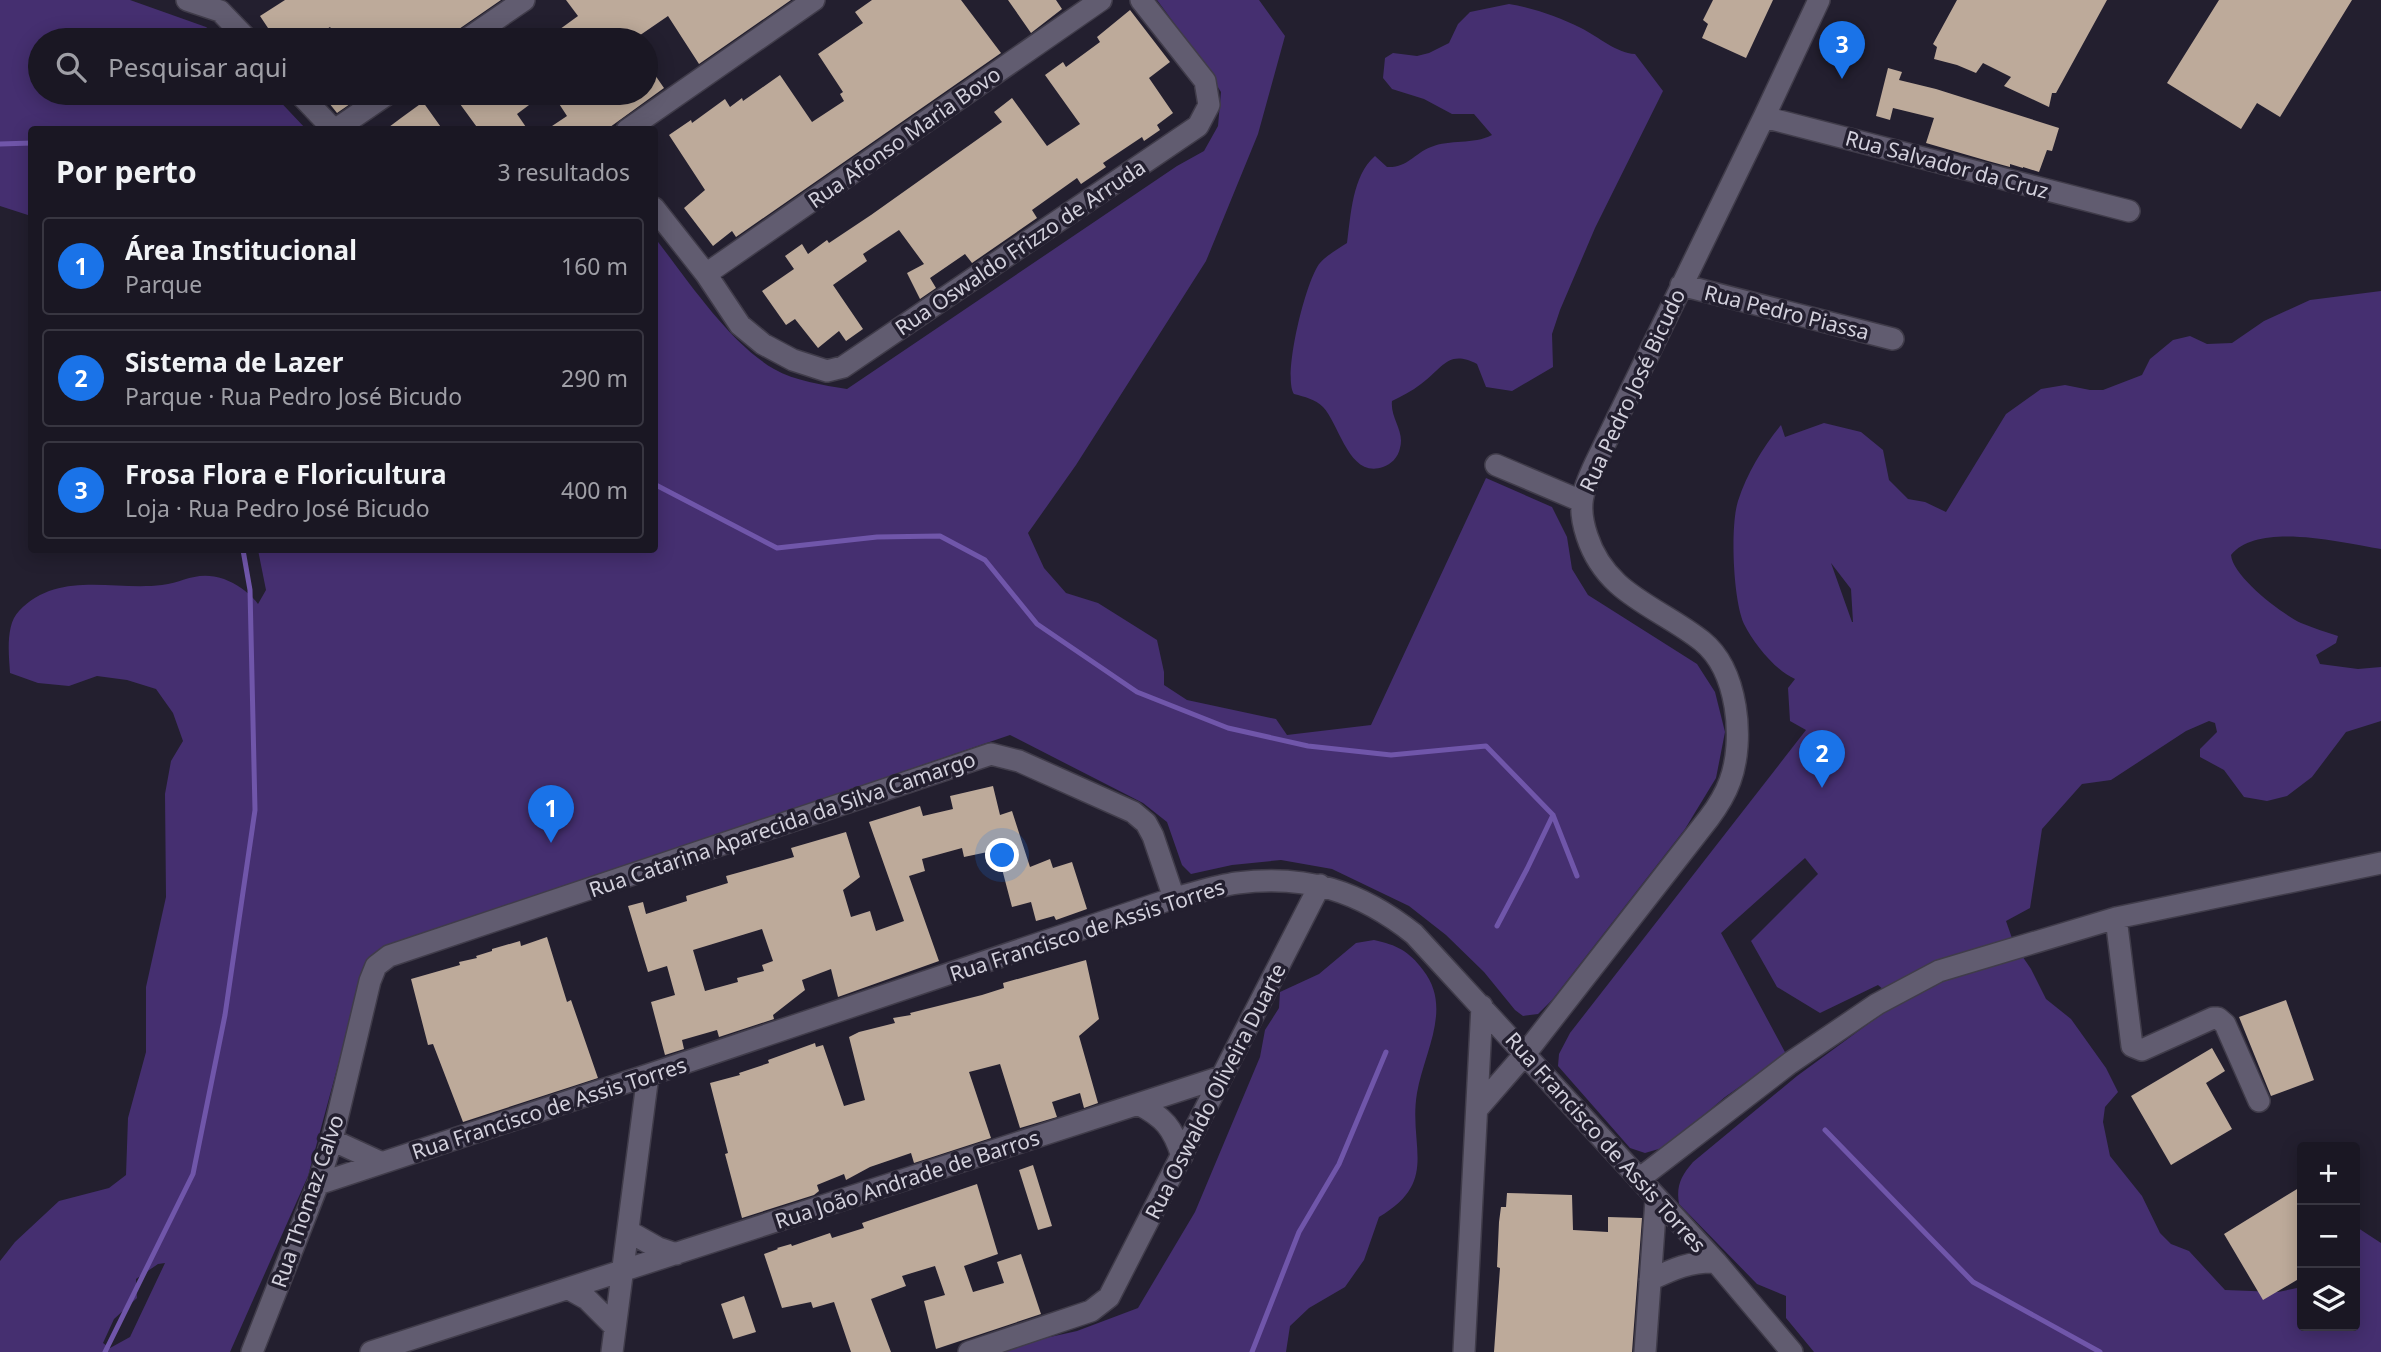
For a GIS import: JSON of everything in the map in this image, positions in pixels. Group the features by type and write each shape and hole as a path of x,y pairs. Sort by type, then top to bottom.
{"street":[{"path":"187,0 227,6 241,28"},
{"path":"483,28 524,0"},
{"path":"632,126 814,0"},
{"name":"Rua Afonso Maria Bovo","path":"706,274 1101,0"},
{"name":"Rua Oswaldo Frizzo de Arruda","path":"706,274 740,325 764,344 793,360 827,371 843,367 1198,126 1209,105 1205,81 1141,0"},
{"name":"Rua Pedro José Bicudo","path":"1478,1108 1525,1054 1723,800 1731,778 1737,753 1735,707 1730,684 1719,662 1704,642 1622,589 1605,572 1593,554 1581,514 1581,501 1595,464 1819,0"},
{"path":"311,105 331,126"},
{"path":"341,126 371,105"},
{"name":"Rua Salvador da Cruz","path":"1764,117 2129,211"},
{"path":"658,213 706,274"},
{"name":"Rua Pedro Piassa","path":"1681,285 1893,339"},
{"path":"1496,465 1581,501"},
{"name":"Rua Catarina Aparecida da Silva Camargo","path":"376,966 388,956 992,754 1019,761 1133,812 1146,823 1153,836 1174,898"},
{"path":"1639,1179 1790,1063 1877,1004 1939,971 2116,918 2381,863"},
{"name":"Rua Francisco de Assis Torres","path":"318,1184 1174,898 1236,883 1295,881 1320,885 1363,900 1390,915 1414,934 1656,1200 1716,1262 1792,1352"},
{"name":"Rua Oswaldo Oliveira Duarte","path":"969,1352 1091,1311 1109,1297 1320,885"},
{"path":"2116,918 2132,1046 2142,1050 2218,1018 2225,1024 2259,1101"},
{"name":"Rua Thomaz Calvo","path":"252,1352 318,1184 332,1140 370,981 376,966"},
{"path":"1464,1352 1482,1006"},
{"path":"612,1352 648,1075"},
{"name":"Rua João Andrade de Barros","path":"371,1352 1221,1077"},
{"path":"1138,1104 1158,1113 1175,1135 1182,1156"},
{"path":"332,1140 382,1163"},
{"path":"1645,1352 1656,1200"},
{"path":"628,1231 658,1248 676,1254"},
{"path":"1650,1280 1677,1267 1696,1262 1716,1262"},
{"path":"569,1289 587,1299 615,1327"}],"shaded area":[{"path":"0,0 130,0 207,28 28,28 28,105 283,105 303,126 28,126 28,215 0,206"},
{"path":"1157,0 1259,0 1285,36 1258,134 1206,261 1076,465 1028,533 1044,568 1066,593 1098,603 1157,640 1164,685 1187,700 1276,719 1287,735 1371,725 1486,478 1552,507 1567,537 1572,569 1588,595 1697,664 1715,692 1725,732 1716,778 1685,829 1552,1000 1538,1014 1523,1016 1446,935 1409,906 1332,869 1281,860 1232,865 1191,874 1182,865 1167,822 1143,803 1010,735 377,951 364,969 308,1176 230,1352 0,1352 0,1261 15,1242 59,1201 109,1188 126,1175 128,1118 146,1052 146,987 166,897 165,794 171,761 183,741 173,713 156,689 127,680 97,676 69,686 38,683 10,673 10,632 19,611 34,598 69,586 162,585 206,576 234,583 258,604 266,590 259,553 658,553 658,242 725,327 757,358 791,377 847,389 1177,166 1204,151 1218,126 1221,92","holes":["165,1263 130,1337 110,1348 103,1343 114,1319 137,1298 136,1279 158,1264"]},
{"path":"1509,4 1555,17 1581,28 1614,48 1635,54 1663,91 1595,228 1560,310 1552,334 1553,367 1512,391 1486,387 1477,364 1459,359 1446,362 1418,387 1392,401 1401,436 1399,452 1389,464 1371,469 1354,458 1323,407 1313,400 1294,394 1291,369 1302,307 1320,263 1347,243 1357,185 1367,164 1375,156 1387,167 1394,167 1438,145 1477,140 1492,135 1474,114 1452,114 1424,99 1392,89 1383,78 1385,58 1393,53 1417,56 1429,53 1449,43 1458,24 1470,12"},
{"path":"2381,291 2381,549 2324,539 2280,537 2260,539 2244,545 2231,555 2240,574 2282,612 2301,623 2338,636 2336,643 2316,655 2320,664 2358,669 2381,667 2381,721 2346,732 2312,777 2287,796 2267,801 2244,797 2224,770 2200,757 2200,749 2217,732 2215,723 2209,721 2186,731 2111,780 2082,784 2042,829 2030,908 2006,921 2014,944 2031,969 2046,999 2071,1019 2106,1068 2118,1092 2105,1107 2103,1122 2110,1156 2142,1196 2160,1233 2171,1244 2189,1251 2225,1290 2278,1292 2297,1288 2297,1331 2360,1331 2360,1229 2381,1243 2381,1352 1814,1352 1786,1318 1786,1296 1757,1284 1679,1204 1678,1198 1680,1182 1693,1162 1797,1076 1898,1002 1878,985 1820,1013 1777,987 1751,941 1818,874 1805,858 1721,933 1786,1054 1725,1097 1677,1138 1662,1148 1645,1153 1630,1148 1558,1066 1559,1054 1570,1033 1806,730 1790,721 1788,688 1795,679 1773,663 1759,648 1740,613 1733,545 1738,501 1746,480 1781,425 1785,437 1824,423 1861,432 1883,450 1889,480 1908,499 1925,502 1946,512 2006,414 2041,389 2065,385 2103,390 2142,375 2150,359 2173,340 2190,336 2207,344 2232,343 2264,321 2310,300","holes":["1831,563 1851,589 1852,622"]},
{"path":"1374,940 1396,947 1413,958 1432,985 1436,999 1434,1030 1417,1093 1415,1112 1418,1162 1409,1190 1398,1204 1379,1217 1364,1260 1345,1287 1309,1308 1290,1326 1286,1352 998,1352 1023,1343 1077,1331 1138,1308 1195,1212 1260,1057 1265,1030 1279,1008 1280,992 1319,974 1356,943"}],"building":[{"path":"285,0 501,0 460,28 268,28 260,16"},
{"path":"566,0 791,0 699,64 668,16 650,28 562,28 578,16"},
{"path":"872,0 961,0 1001,53 736,237 732,231 713,246 684,208 705,190 669,135 691,120 692,123 725,99 730,107 742,98 743,101 780,75 812,122 844,101 840,94 843,92 818,54 863,23 855,12"},
{"path":"1008,0 1056,0 1062,9 1031,33"},
{"path":"1713,0 1773,0 1746,58 1702,38 1708,24 1703,20"},
{"path":"1957,0 2107,0 2056,93 2052,93 2049,107 2004,86 2011,77 1983,63 1976,73 1934,59 1937,47 1933,44"},
{"path":"2219,0 2352,0 2280,117 2257,103 2241,129 2167,83"},
{"path":"1130,10 1170,62 1149,78 1173,113 1157,125 1160,130 1144,141 1142,137 1103,163 1106,167 1081,184 1077,178 1032,210 1037,218 972,263 965,254 930,278 936,288 920,299 907,273 924,264 899,230 863,254 867,261 833,285 863,329 846,341 839,331 818,348 795,319 786,325 762,291 794,269 785,256 802,244 808,254 871,215 1002,122 994,112 1012,98 1047,146 1080,124 1045,75 1063,62 1066,67 1100,42 1097,37"},
{"path":"1888,68 1902,72 1899,80 2059,128 2052,151 2047,150 2039,172 2010,164 2010,167 1926,143 1934,118 1893,108 1890,120 1876,116"},
{"path":"658,79 664,88 658,92"},
{"path":"331,105 349,105 337,113"},
{"path":"419,105 425,105 440,126 390,126"},
{"path":"461,105 529,105 517,114 525,126 476,126"},
{"path":"560,105 641,105 612,126 552,126 567,116"},
{"path":"993,786 1000,815 1012,811 1030,867 1050,859 1053,868 1072,862 1087,909 1056,920 1054,916 1036,921 1031,902 1012,907 997,850 964,857 962,848 922,859 925,871 909,876 939,961 838,997 831,969 802,980 805,990 773,1015 774,1019 719,1037 717,1030 682,1040 684,1049 665,1055 651,1002 675,995 667,966 648,972 628,906 643,902 646,914 687,901 686,896 728,883 726,876 794,857 791,848 846,832 860,877 843,890 851,917 870,911 876,931 904,921 869,822 920,806 923,816 953,809 950,796","holes":["762,929 773,961 762,965 764,971 705,991 693,950"]},
{"path":"547,937 567,1002 571,1000 598,1078 463,1122 433,1044 428,1045 411,979 460,965 459,962 477,958 476,956 492,949 520,941 521,946"},
{"path":"1086,960 1099,1019 1079,1036 1098,1103 1084,1108 1080,1093 1052,1102 1057,1117 1020,1128 1000,1064 969,1072 991,1138 914,1163 911,1153 870,1167 846,1180 844,1174 817,1185 819,1191 814,1195 742,1218 710,1083 740,1075 739,1073 769,1063 768,1060 815,1043 816,1047 823,1045 844,1106 865,1100 849,1037 895,1023 893,1018 982,995 1004,988 1003,983"},
{"path":"2286,1000 2314,1080 2271,1096 2239,1017"},
{"path":"2212,1048 2225,1071 2206,1083 2232,1129 2171,1165 2131,1096"},
{"path":"1033,1165 1052,1226 1038,1230 1019,1170"},
{"path":"977,1184 998,1254 964,1266 973,1292 1004,1283 997,1262 1021,1254 1041,1314 936,1349 924,1301 945,1295 935,1266 902,1276 906,1286 871,1299 891,1352 851,1352 834,1302 813,1308 811,1302 782,1308 764,1254 830,1233 832,1238 864,1228 862,1223"},
{"path":"2297,1189 2297,1280 2263,1300 2224,1234"},
{"path":"1507,1193 1572,1195 1573,1230 1608,1232 1608,1217 1642,1218 1632,1352 1494,1352 1500,1268 1497,1267 1499,1222 1501,1207 1506,1207"},
{"path":"744,1296 756,1332 733,1339 721,1304"}],"waterway":[{"path":"0,144 28,143"},
{"path":"658,486 777,548 877,537 940,536 985,560 1037,624 1137,692 1228,728 1308,746 1391,755 1486,746 1553,815 1577,876"},
{"path":"105,1352 193,1174 225,1015 255,810 250,590 244,553"},
{"path":"1497,926 1553,815"},
{"path":"1252,1352 1299,1232 1339,1164 1386,1052"},
{"path":"1825,1130 1973,1282 2100,1352"}],"place":[{"name":"Frosa Flora e Floricultura","path":"1842,79"},
{"name":"Sistema de Lazer","path":"1822,788"},
{"name":"Área Institucional","path":"551,843"}]}
